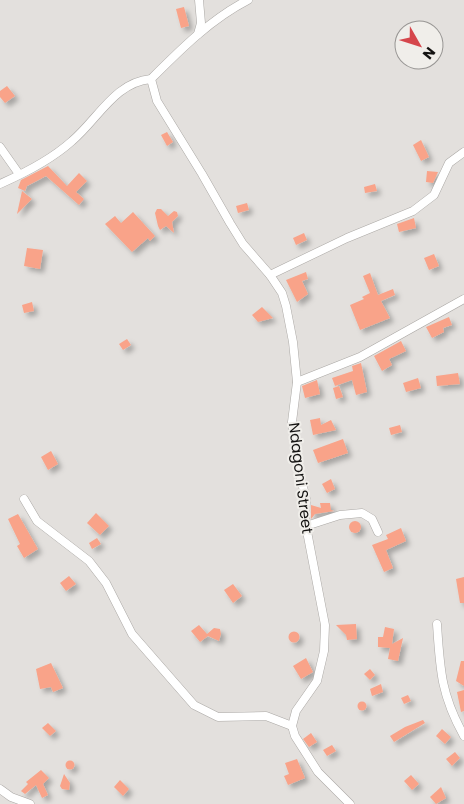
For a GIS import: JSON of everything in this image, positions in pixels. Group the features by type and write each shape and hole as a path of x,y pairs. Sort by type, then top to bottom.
{"street":[{"path":"198,34 201,23 200,0"},
{"path":"0,184 49,158 71,142 120,91 138,80 151,79 216,18 248,0"},
{"name":"Ndagoni Street","path":"151,79 157,101 243,244 270,275 282,293 286,306 293,342 296,382 292,422 296,463 306,499 306,526 325,625 324,651 316,681 296,711 292,726"},
{"path":"0,148 19,174"},
{"path":"270,275 347,238 413,211 434,195 449,164 464,152"},
{"path":"296,382 360,357 464,299"},
{"path":"24,499 37,521 90,562 106,583 132,634 194,706 218,717 266,716 292,726 318,772 350,804"},
{"path":"306,526 340,515 362,512 372,519 378,532"},
{"path":"437,624 440,676 448,705 464,736"},
{"path":"0,789 11,797 30,804"}],"building":[{"path":"184,7 189,26 181,28 176,9"},
{"path":"7,86 15,96 5,103 0,97 0,91"},
{"path":"167,132 173,142 167,146 161,135"},
{"path":"421,140 429,157 421,161 413,145"},
{"path":"48,166 67,186 79,173 87,181 76,192 84,199 79,205 46,176 27,186 25,191 18,188 21,180"},
{"path":"427,171 438,172 433,183 426,182"},
{"path":"375,184 377,191 365,193 364,187"},
{"path":"22,191 32,199 17,214"},
{"path":"247,203 249,210 238,213 236,206"},
{"path":"157,209 161,209 168,216 174,211 177,212 178,216 172,222 174,233 166,226 160,230 155,213"},
{"path":"133,212 155,236 150,241 148,238 132,252 105,224 115,216 121,223"},
{"path":"414,218 416,228 399,232 397,224"},
{"path":"304,233 307,240 296,245 293,238"},
{"path":"27,248 43,250 40,269 24,266"},
{"path":"434,254 439,266 429,270 424,258"},
{"path":"306,272 308,279 302,281 308,294 297,302 286,280"},
{"path":"370,273 378,295 393,289 395,295 381,301 390,318 360,330 350,305 364,299 362,297 370,293 363,276"},
{"path":"32,302 34,311 24,313 22,305"},
{"path":"262,307 273,318 258,322 252,315"},
{"path":"449,317 452,325 443,328 444,332 432,338 426,327"},
{"path":"127,339 131,345 123,350 119,344"},
{"path":"401,341 406,351 389,359 392,365 382,371 374,356"},
{"path":"361,363 367,392 356,395 352,380 335,386 332,378 353,371 352,366"},
{"path":"458,373 460,384 437,386 436,376"},
{"path":"418,378 421,388 406,392 403,383"},
{"path":"317,380 320,394 305,398 302,386"},
{"path":"339,386 343,397 336,399 333,388"},
{"path":"320,418 321,425 331,420 336,430 313,435 310,420"},
{"path":"400,425 402,432 391,435 389,428"},
{"path":"343,439 348,453 318,463 313,450"},
{"path":"51,451 58,464 48,470 41,457"},
{"path":"331,479 335,489 327,493 322,484"},
{"path":"320,503 330,503 331,510 334,511 315,514 311,519 311,505 321,508"},
{"path":"96,513 109,526 100,535 87,523"},
{"path":"18,514 38,549 24,558 17,546 20,544 8,519"},
{"path":"357,521 360,522 360,532 353,533 350,532 349,525 350,522"},
{"path":"401,528 406,541 386,550 393,568 384,572 372,545 388,539 386,535"},
{"path":"97,538 101,544 92,549 89,543"},
{"path":"69,576 76,584 66,591 60,583"},
{"path":"464,577 464,603 460,603 456,579"},
{"path":"233,584 242,596 233,603 224,590"},
{"path":"356,624 357,639 347,640 346,635 336,625"},
{"path":"199,625 207,634 214,628 220,629 219,641 208,636 200,642 191,631"},
{"path":"385,627 394,629 392,644 403,638 398,661 388,659 390,648 378,647 378,637 383,637"},
{"path":"292,632 296,632 299,637 298,641 292,642 289,639 289,635"},
{"path":"306,658 313,672 301,679 293,666"},
{"path":"461,661 464,661 464,686 456,681"},
{"path":"51,663 63,688 53,692 51,687 40,689 36,669"},
{"path":"370,669 375,675 370,680 364,674"},
{"path":"381,684 383,692 372,696 370,689"},
{"path":"464,690 464,711 461,712 457,692"},
{"path":"408,695 411,701 404,704 401,698"},
{"path":"362,701 367,706 362,711 357,706"},
{"path":"423,720 425,723 394,742 390,736 405,727"},
{"path":"48,723 56,731 50,736 42,728"},
{"path":"442,729 451,737 445,744 436,736"},
{"path":"311,733 317,742 309,747 303,739"},
{"path":"332,745 336,751 327,756 323,750"},
{"path":"455,752 460,758 452,766 446,759"},
{"path":"297,759 305,778 288,785 284,776 289,774 285,763"},
{"path":"70,760 75,765 70,770 65,765"},
{"path":"41,770 49,778 43,784 48,795 42,798 36,785 25,794 21,791 28,784 26,782"},
{"path":"64,774 70,783 69,790 62,789 60,786"},
{"path":"411,775 419,784 412,790 404,781"},
{"path":"120,780 129,789 123,796 114,787"},
{"path":"441,787 446,798 436,804 430,797"}]}
